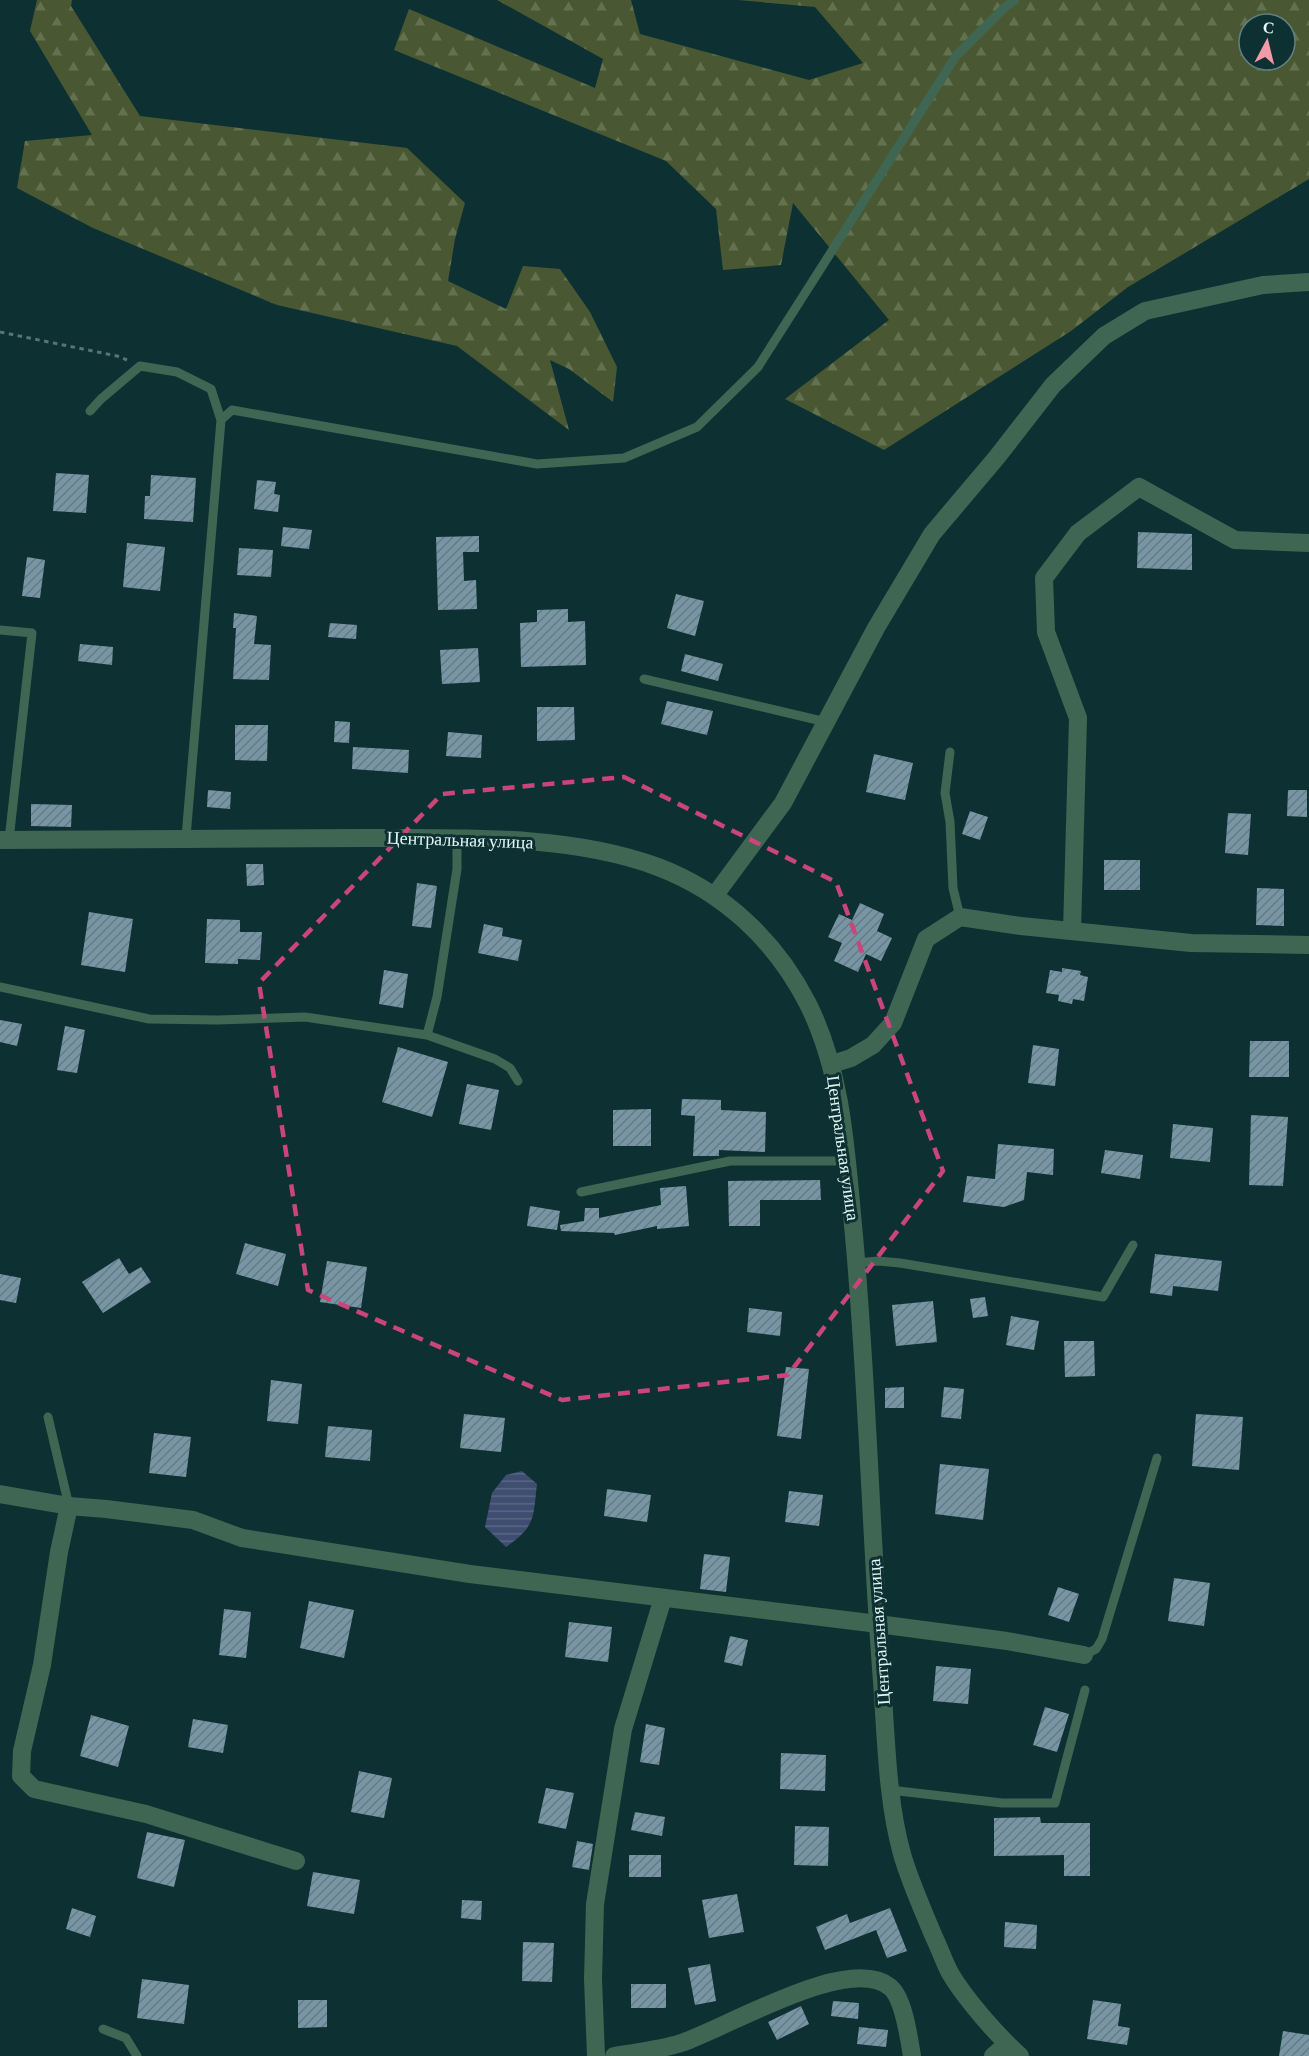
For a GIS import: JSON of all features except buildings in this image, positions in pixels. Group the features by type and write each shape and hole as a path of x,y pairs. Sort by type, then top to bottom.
{"street":[{"path":"715,895 783,803 876,628 932,534 997,457 1053,385 1104,336 1145,311 1263,285 1309,282"},
{"path":"1072,931 1078,718 1046,632 1044,578 1078,533 1139,488 1235,540 1309,543"},
{"name":"Центральная улица","path":"5,840 186,837 457,838 550,843 616,855 660,868 715,895 750,924 784,963 809,1005 832,1064 848,1161 857,1263 890,1790 902,1853 926,1919 950,1973 1007,2052"},
{"path":"832,1064 851,1058 873,1045 893,1023 926,939 960,917 1191,943 1309,945"},
{"path":"0,1494 69,1506 193,1520 242,1538 470,1574 878,1624 1006,1641 1084,1655"},
{"path":"69,1506 58,1552 42,1665 22,1751 21,1776 34,1789 146,1814 296,1861"},
{"path":"596,2056 593,1979 595,1904 622,1729 663,1598"},
{"path":"614,2056 680,2044 793,1994 830,1981 876,1979 892,1988 906,2021 912,2056"}],"lane":[{"path":"221,420 232,410 537,464 624,458 697,427 758,367 956,56 1005,7 1015,0"},
{"path":"90,411 140,366 177,372 211,389 221,420 186,837"},
{"path":"0,630 32,633 5,840"},
{"path":"644,679 826,722"},
{"path":"950,752 945,793 950,822 953,888 960,917"},
{"path":"427,1035 437,997 452,904 457,870 457,838"},
{"path":"0,987 149,1019 218,1020 305,1017 427,1035 495,1059 510,1068 518,1081"},
{"path":"581,1192 730,1161 848,1161"},
{"path":"857,1263 878,1261 900,1263 1103,1297 1133,1245"},
{"path":"48,1417 69,1506"},
{"path":"1084,1655 1096,1649 1102,1639 1157,1458"},
{"path":"890,1790 1002,1803 1055,1803 1085,1690"},
{"path":"104,2028 126,2038 137,2056"}],"path":[{"path":"0,332 117,356 140,366"}],"highlighted area":[{"path":"624,777 836,882 943,1171 788,1375 562,1400 308,1290 259,983 442,794"}],"green space":[{"path":"37,0 72,0 71,6 140,116 407,148 465,203 455,239 448,281 506,309 523,266 560,269 590,312 617,367 613,402 569,369 550,360 569,430 457,346 277,305 93,228 17,188 25,141 92,135 30,31"},
{"path":"497,0 631,0 640,34 809,80 863,63 815,7 738,0 1309,0 1309,179 1128,287 1071,331 884,450 785,399 889,320 793,203 781,265 723,270 716,209 666,161 394,50 409,9 595,88 603,59"}],"water":[{"path":"522,1471 537,1484 533,1513 528,1527 506,1547 485,1527 492,1493 506,1475"}]}
